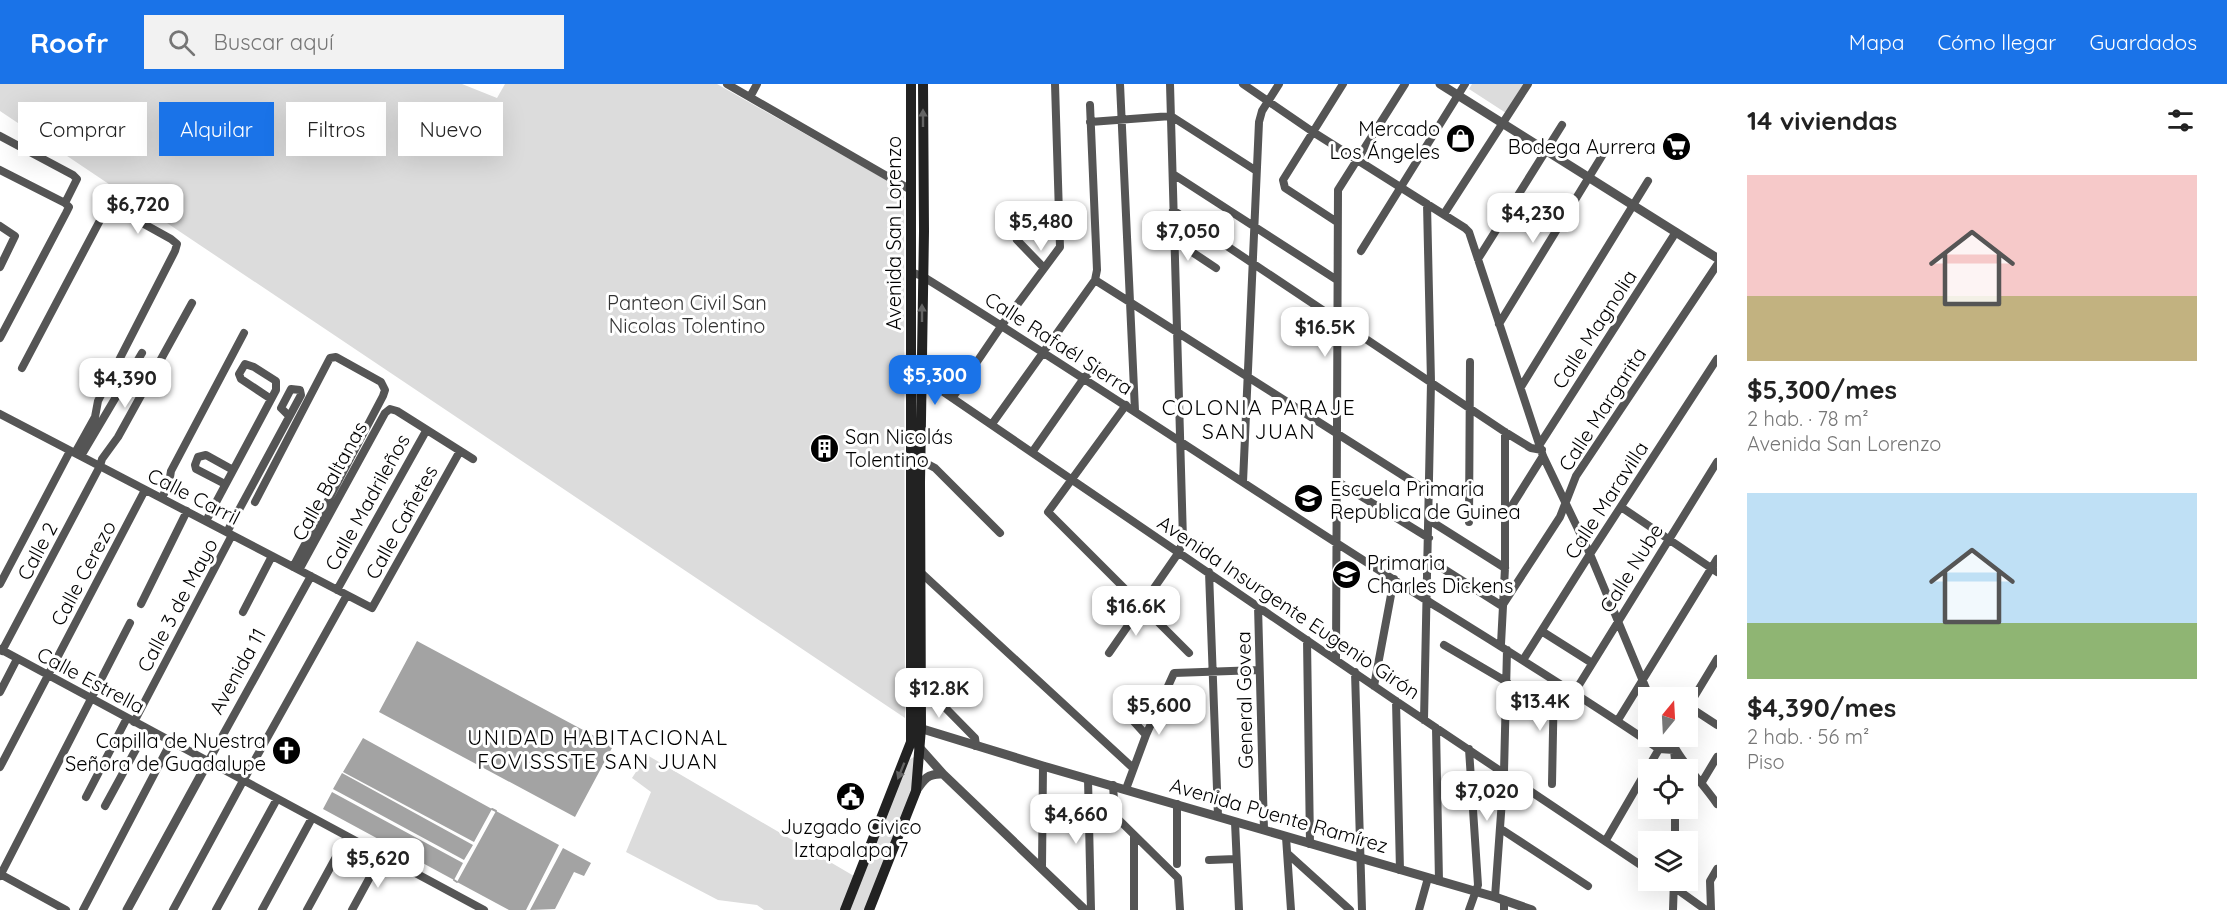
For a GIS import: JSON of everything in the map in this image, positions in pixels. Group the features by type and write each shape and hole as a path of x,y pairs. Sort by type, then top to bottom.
{"main road":[{"name":"Avenida San Lorenzo","path":"911,84 911,272 920,460 915,570"},
{"name":"Avenida San Lorenzo","path":"868,910 916,791 916,376 924,231 923,84"},
{"name":"Avenida San Lorenzo","path":"845,910 915,745"}],"street":[{"path":"727,84 911,190"},
{"path":"750,97 757,84"},
{"path":"953,397 1002,325 1060,247 1055,84"},
{"path":"1120,84 1135,411"},
{"path":"1109,653 1179,552 1182,540 1170,84"},
{"path":"1243,84 1267,102 1469,232 1542,450 1590,554 1644,687"},
{"path":"1243,482 1249,379 1255,170 1259,122 1262,111 1279,84"},
{"path":"1337,222 1285,188 1283,180 1343,84"},
{"path":"1336,659 1338,190 1405,84"},
{"path":"1440,84 1717,258"},
{"path":"1361,251 1465,84"},
{"path":"1444,214 1528,84"},
{"path":"992,424 1095,280 1097,270 1090,105"},
{"path":"1090,122 1171,116 1255,170"},
{"path":"1478,259 1562,125"},
{"path":"0,136 77,179 65,203"},
{"path":"1499,324 1605,151"},
{"path":"0,170 69,207 0,338"},
{"path":"1173,174 1337,280"},
{"path":"1521,387 1648,181"},
{"path":"1424,720 1431,382 1427,204"},
{"path":"0,584 95,417 98,401 177,244 117,209 110,207 106,209 22,368"},
{"path":"1173,210 1505,432 1531,448 1542,450"},
{"path":"0,226 15,236 0,267"},
{"name":"Calle Magnolia","path":"1505,516 1542,450 1676,232"},
{"path":"1017,240 1044,268"},
{"path":"1174,240 1216,268"},
{"name":"Calle Margarita","path":"1502,606 1560,517 1576,476 1717,265"},
{"name":"Calle Rafaél Sierra","path":"911,272 922,276 1002,325 1394,579 1618,720 1659,749"},
{"path":"1095,280 1429,492"},
{"name":"Calle 2","path":"1,650 102,459 118,437 192,303"},
{"path":"162,498 169,483 171,471 244,333"},
{"path":"76,453 142,353"},
{"path":"255,502 330,358 336,357 381,382 385,390 383,396 296,568"},
{"name":"Calle Maravilla","path":"1523,660 1717,359"},
{"path":"1469,522 1470,362"},
{"path":"206,521 271,399 277,386 276,381 245,364 239,374 241,379 271,399"},
{"path":"1033,451 1084,378 1098,365"},
{"name":"Avenida Insurgente Eugenio Girón","path":"916,376 953,397 1396,701 1638,863"},
{"path":"1126,405 1048,512 1189,653"},
{"name":"Calle Baltanas","path":"296,568 385,413 390,409 397,411 426,430"},
{"name":"Calle Carril","path":"0,414 372,608"},
{"name":"Calle 3 de Mayo","path":"86,797 130,720 290,416"},
{"path":"426,430 473,459"},
{"name":"Calle Madrileños","path":"337,590 426,430"},
{"path":"1501,902 1501,829 1507,682 1502,606 1505,568 1505,432"},
{"name":"Calle Cañetes","path":"372,608 460,451"},
{"path":"225,484 196,469 198,457 206,455 233,470"},
{"path":"920,460 935,468 1000,534"},
{"name":"Calle Nube","path":"1574,693 1717,462"},
{"path":"1338,482 1429,538"},
{"name":"Calle Cerezo","path":"0,767 145,489"},
{"path":"1621,507 1714,570"},
{"path":"141,604 187,511"},
{"path":"1429,520 1505,568"},
{"path":"243,612 272,556"},
{"path":"1428,559 1502,606"},
{"path":"1618,720 1714,570 1717,559"},
{"path":"915,570 1133,768"},
{"path":"1209,572 1218,816"},
{"name":"Avenida 11","path":"128,910 311,576"},
{"path":"1374,686 1394,579"},
{"path":"173,910 347,595"},
{"name":"General Govea","path":"1258,606 1264,830"},
{"path":"66,910 0,875 130,622"},
{"path":"1543,632 1592,663"},
{"path":"1307,640 1310,844"},
{"path":"1444,645 1507,682"},
{"name":"Calle Estrella","path":"1,650 484,910"},
{"path":"0,692 17,659"},
{"path":"1698,690 1717,659"},
{"path":"1126,789 1146,735 1174,673 1259,670"},
{"path":"1355,672 1362,910"},
{"path":"915,681 975,738 976,746"},
{"path":"1552,784 1554,681"},
{"path":"1396,701 1400,870"},
{"path":"1698,713 1717,725"},
{"path":"1128,715 1146,735"},
{"name":"Avenida Puente Ramírez","path":"916,727 1439,880 1501,902 1532,910"},
{"path":"1436,728 1439,880"},
{"path":"105,806 147,729"},
{"path":"82,910 171,742"},
{"path":"915,745 1085,910"},
{"path":"1673,747 1675,759"},
{"path":"1469,749 1478,885 1469,910"},
{"path":"1606,840 1659,749 1674,750 1717,804"},
{"path":"1702,783 1717,757"},
{"path":"1042,867 1043,766"},
{"path":"916,791 927,776 934,773 944,774"},
{"path":"1088,778 1091,910"},
{"path":"1113,785 1115,816 1178,878 1180,906 1187,910"},
{"path":"216,910 278,799"},
{"path":"1177,804 1177,864"},
{"path":"262,910 312,818"},
{"path":"1236,822 1239,910"},
{"path":"1501,829 1588,886"},
{"path":"1134,836 1134,910"},
{"path":"307,910 347,837"},
{"path":"1286,837 1291,910"},
{"path":"1288,854 1350,910"},
{"path":"352,910 382,855"},
{"path":"1209,860 1236,859"},
{"path":"1711,910 1710,881 1717,870"},
{"path":"1419,910 1428,878"},
{"path":"1673,910 1674,891"},
{"path":"1683,891 1706,910"}],"green space":[{"name":"Panteon Civil San Nicolas Tolentino","path":"0,84 462,84 497,98 505,84 717,84 904,190 905,718 67,156 147,156 147,102 18,102 18,123 0,111"},
{"path":"1472,84 1523,84 1506,113 1469,89"},
{"path":"647,755 854,876 841,910 764,910 757,905 718,900 626,852 651,792 632,778"},
{"path":"914,757 919,774 866,910 850,910 908,760"}],"shaded area":[{"path":"417,641 613,746 575,817 379,712"},
{"path":"363,738 492,809 474,842 343,772"},
{"path":"342,773 473,845 464,860 333,789"},
{"path":"332,792 463,863 454,880 323,809"},
{"path":"496,811 559,845 526,910 509,910 457,882"},
{"path":"563,848 591,863 584,876 574,872 555,909 530,910"}],"waterway":[{"path":"492,809 496,811"}],"place":[{"name":"Mercado Los Ángeles","path":"1461,139"},
{"name":"Bodega Aurrera","path":"1677,146"},
{"name":"San Nicolás Tolentino","path":"824,448"},
{"name":"Escuela Primaria Republica de Guinea","path":"1309,499"},
{"name":"Primaria Charles Dickens","path":"1346,574"},
{"name":"Capilla de Nuestra Señora de Guadalupe","path":"287,751"},
{"name":"Juzgado Civico Iztapalapa 7","path":"851,796"}],"district":[{"name":"COLONIA PARAJE SAN JUAN","path":"1259,419"},
{"name":"UNIDAD HABITACIONAL FOVISSSTE SAN JUAN","path":"598,749"}]}
